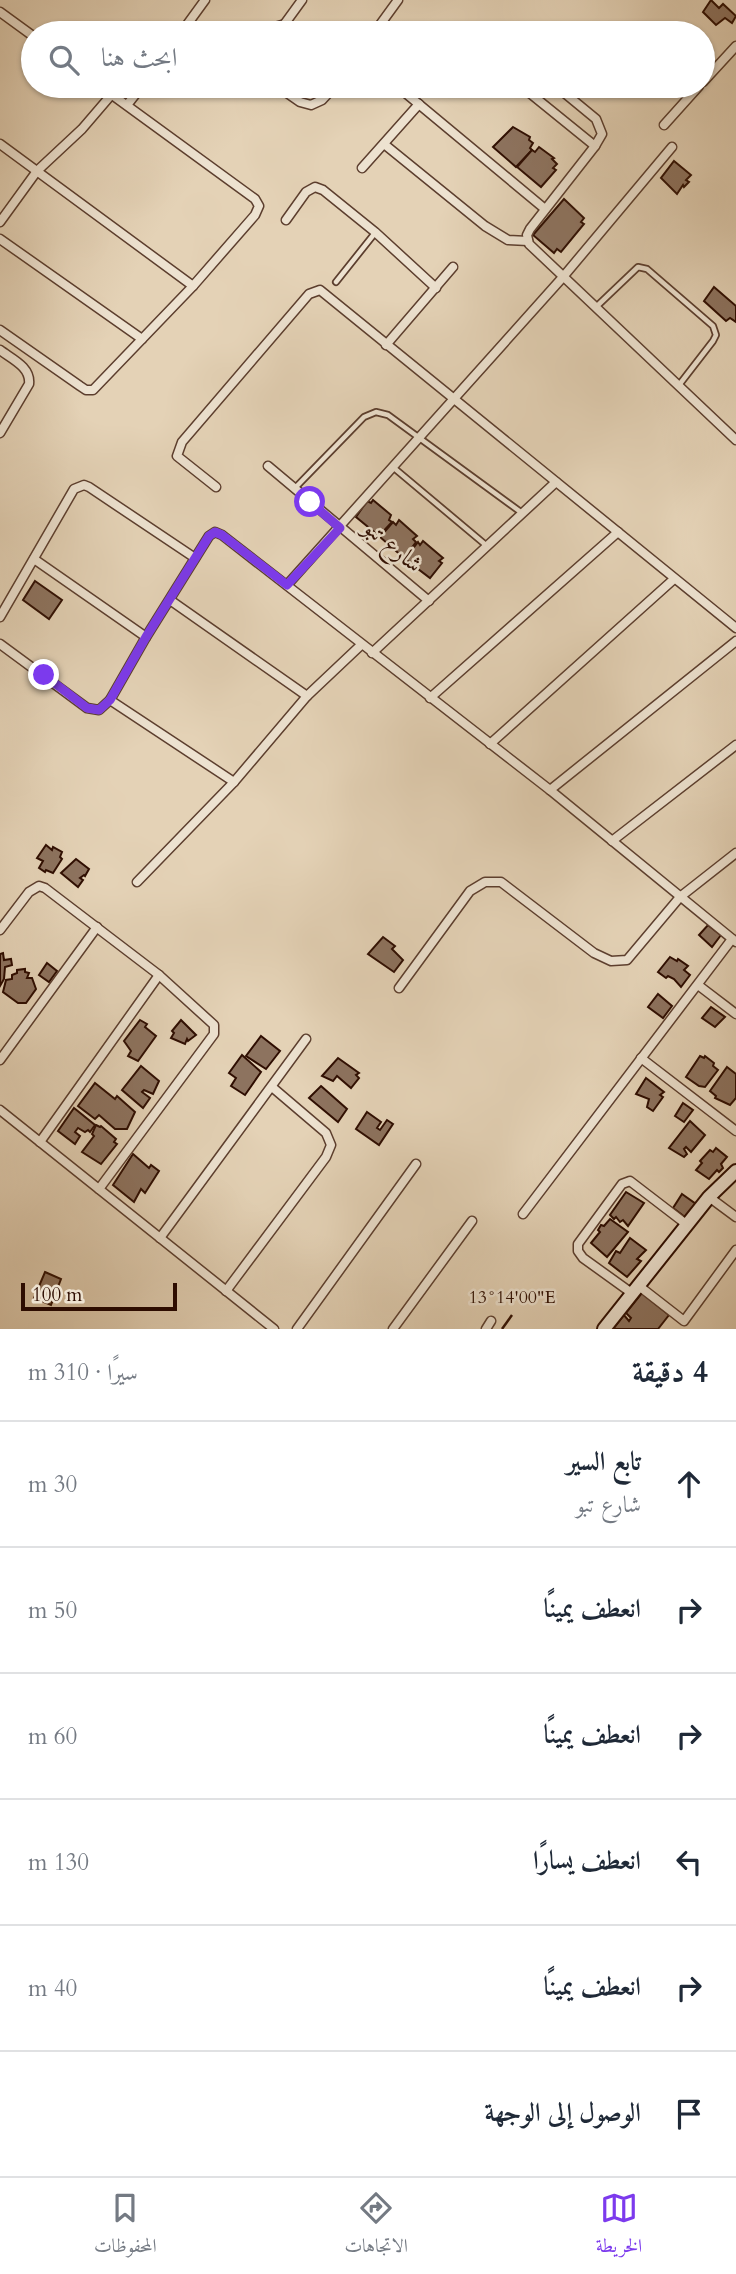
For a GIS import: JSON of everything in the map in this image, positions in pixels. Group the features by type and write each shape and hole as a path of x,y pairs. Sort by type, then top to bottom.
{"street":[{"path":"190,21 205,0"},
{"path":"287,21 302,0"},
{"path":"383,21 398,0"},
{"path":"0,12 21,27"},
{"path":"715,69 736,46"},
{"path":"0,222 37,172 82,129 109,98"},
{"path":"0,330 86,390 93,390 193,286 255,215 259,206 255,199 117,98"},
{"path":"127,105 133,98"},
{"path":"294,98 311,105 325,98"},
{"path":"412,98 545,209"},
{"path":"536,98 595,146"},
{"path":"528,242 528,232 602,134 596,119 571,98"},
{"path":"664,125 688,98"},
{"path":"362,168 419,104"},
{"path":"0,144 193,286"},
{"path":"384,144 485,226 508,240 528,242 678,385 734,434"},
{"path":"287,585 563,277 672,147"},
{"path":"286,220 306,192 315,187 323,190 375,232 436,288"},
{"path":"0,239 142,340"},
{"path":"386,345 453,267"},
{"path":"216,487 177,456 177,451 309,294 320,290 453,401 736,628"},
{"path":"0,350 24,368 30,378 0,433"},
{"name":"شارع تبو","path":"268,466 429,601"},
{"path":"372,653 556,482"},
{"path":"0,617 74,489 84,485 195,558"},
{"path":"0,644 87,708 99,710 110,700 195,558 209,536 215,532 550,790 734,940 523,1214"},
{"path":"430,698 618,533"},
{"path":"34,559 146,637"},
{"path":"490,744 674,579"},
{"path":"170,600 307,696"},
{"path":"550,790 736,641"},
{"path":"137,883 234,782 307,696 361,645"},
{"path":"110,700 234,782"},
{"path":"612,841 736,745"},
{"path":"399,988 470,891 485,882 501,882 594,953 611,961 626,960 680,897 736,853"},
{"path":"0,930 29,892 39,886 45,888 159,975 211,1020 216,1030 99,1189"},
{"path":"0,1060 97,928"},
{"path":"40,1142 159,975"},
{"path":"698,985 736,1014"},
{"path":"160,1238 306,1040"},
{"path":"641,1058 736,1131"},
{"path":"226,1291 326,1157 331,1145 326,1133 272,1087"},
{"path":"0,1110 274,1329"},
{"path":"297,1329 416,1164"},
{"path":"604,1329 686,1224 736,1171"},
{"path":"686,1224 631,1181 622,1184 578,1244 578,1251 583,1258 684,1321 736,1250"},
{"path":"709,1197 736,1217"},
{"path":"393,1329 472,1221"}],"lane":[{"path":"336,282 375,232"},
{"path":"595,307 638,267 648,269 713,326 716,335 713,341 678,385"},
{"path":"296,488 364,417 376,412 388,415 523,514"},
{"path":"394,468 488,546"}],"building":[{"path":"711,0 719,8 723,4 736,16 732,23 725,18 716,25 715,21 703,12"},
{"path":"513,127 530,137 529,140 533,143 530,148 532,150 516,167 493,147"},
{"path":"539,147 554,158 552,159 557,164 553,168 556,170 541,187 517,167 532,150 535,152"},
{"path":"674,161 691,175 686,180 689,182 684,187 683,185 677,194 661,178"},
{"path":"564,199 584,218 581,222 584,224 561,252 557,249 554,253 533,235"},
{"path":"714,287 736,306 736,322 730,318 726,321 704,301"},
{"path":"373,500 391,515 389,520 392,522 379,536 356,517 367,501 371,503"},
{"path":"399,520 417,536 413,539 416,542 404,558 380,537 393,522 396,525"},
{"path":"423,541 443,558 430,578 405,559 418,542 420,545"},
{"path":"35,581 62,600 49,619 23,600"},
{"path":"46,845 52,850 53,847 62,852 62,859 53,873 39,868 43,861 37,858"},
{"path":"76,859 89,869 85,876 80,878 83,880 78,887 61,873"},
{"path":"708,925 721,935 712,947 699,935"},
{"path":"383,937 395,946 392,949 403,960 394,972 368,954"},
{"path":"3,953 4,960 11,959 12,965 5,967 0,986 0,954"},
{"path":"670,957 688,966 684,970 690,975 681,987 674,979 668,976 666,978 658,972"},
{"path":"47,963 57,971 49,982 39,975"},
{"path":"25,969 25,972 29,973 27,978 32,978 36,989 26,1003 18,1003 3,992 6,980 12,979 17,970"},
{"path":"658,994 672,1006 663,1018 648,1007"},
{"path":"711,1007 725,1017 715,1027 702,1018"},
{"path":"140,1020 147,1024 145,1027 156,1036 138,1061 128,1056 131,1051 124,1041"},
{"path":"181,1020 196,1035 188,1041 187,1039 185,1044 171,1038 174,1033 172,1031"},
{"path":"261,1036 280,1051 266,1069 246,1056"},
{"path":"242,1055 261,1072 245,1095 231,1086 236,1078 229,1073"},
{"path":"700,1056 705,1056 714,1063 713,1066 718,1070 705,1087 686,1077"},
{"path":"338,1058 359,1073 356,1075 359,1078 351,1088 337,1076 333,1081 322,1076"},
{"path":"141,1066 159,1081 153,1094 144,1090 142,1092 150,1098 143,1108 122,1090"},
{"path":"727,1067 736,1074 736,1098 730,1105 715,1098 710,1091"},
{"path":"646,1078 664,1092 653,1111 647,1107 649,1099 636,1094"},
{"path":"95,1083 115,1099 117,1096 135,1112 127,1129 115,1129 99,1115 95,1119 78,1106"},
{"path":"321,1086 347,1109 338,1122 309,1098"},
{"path":"683,1103 693,1110 684,1122 675,1116"},
{"path":"74,1108 95,1125 90,1132 78,1128 75,1132 80,1136 75,1144 58,1131"},
{"path":"367,1112 381,1122 377,1128 380,1130 387,1120 393,1124 379,1145 356,1129"},
{"path":"690,1121 705,1135 691,1152 686,1147 684,1149 687,1154 684,1157 669,1148"},
{"path":"96,1125 116,1139 114,1142 117,1144 101,1164 82,1152 94,1136 92,1134"},
{"path":"716,1148 727,1157 721,1164 723,1168 719,1172 717,1170 709,1179 696,1170 710,1150 713,1152"},
{"path":"133,1154 149,1168 151,1165 159,1171 145,1193 141,1189 134,1202 113,1185"},
{"path":"626,1192 644,1203 628,1226 623,1220 620,1222 610,1215"},
{"path":"682,1194 696,1204 685,1217 673,1208"},
{"path":"610,1219 628,1232 607,1257 591,1243 600,1232 598,1230 601,1225 604,1226"},
{"path":"630,1238 646,1250 637,1259 641,1261 627,1277 609,1263 616,1251 620,1253"},
{"path":"45,1272 61,1279 51,1305 34,1298"},
{"path":"642,1293 669,1315 658,1329 613,1329 624,1315 629,1321 631,1318 626,1313"}],"route":[{"path":"44,675 87,708 99,710 110,700 209,536 215,532 222,535 287,585 340,528 310,502"}]}
